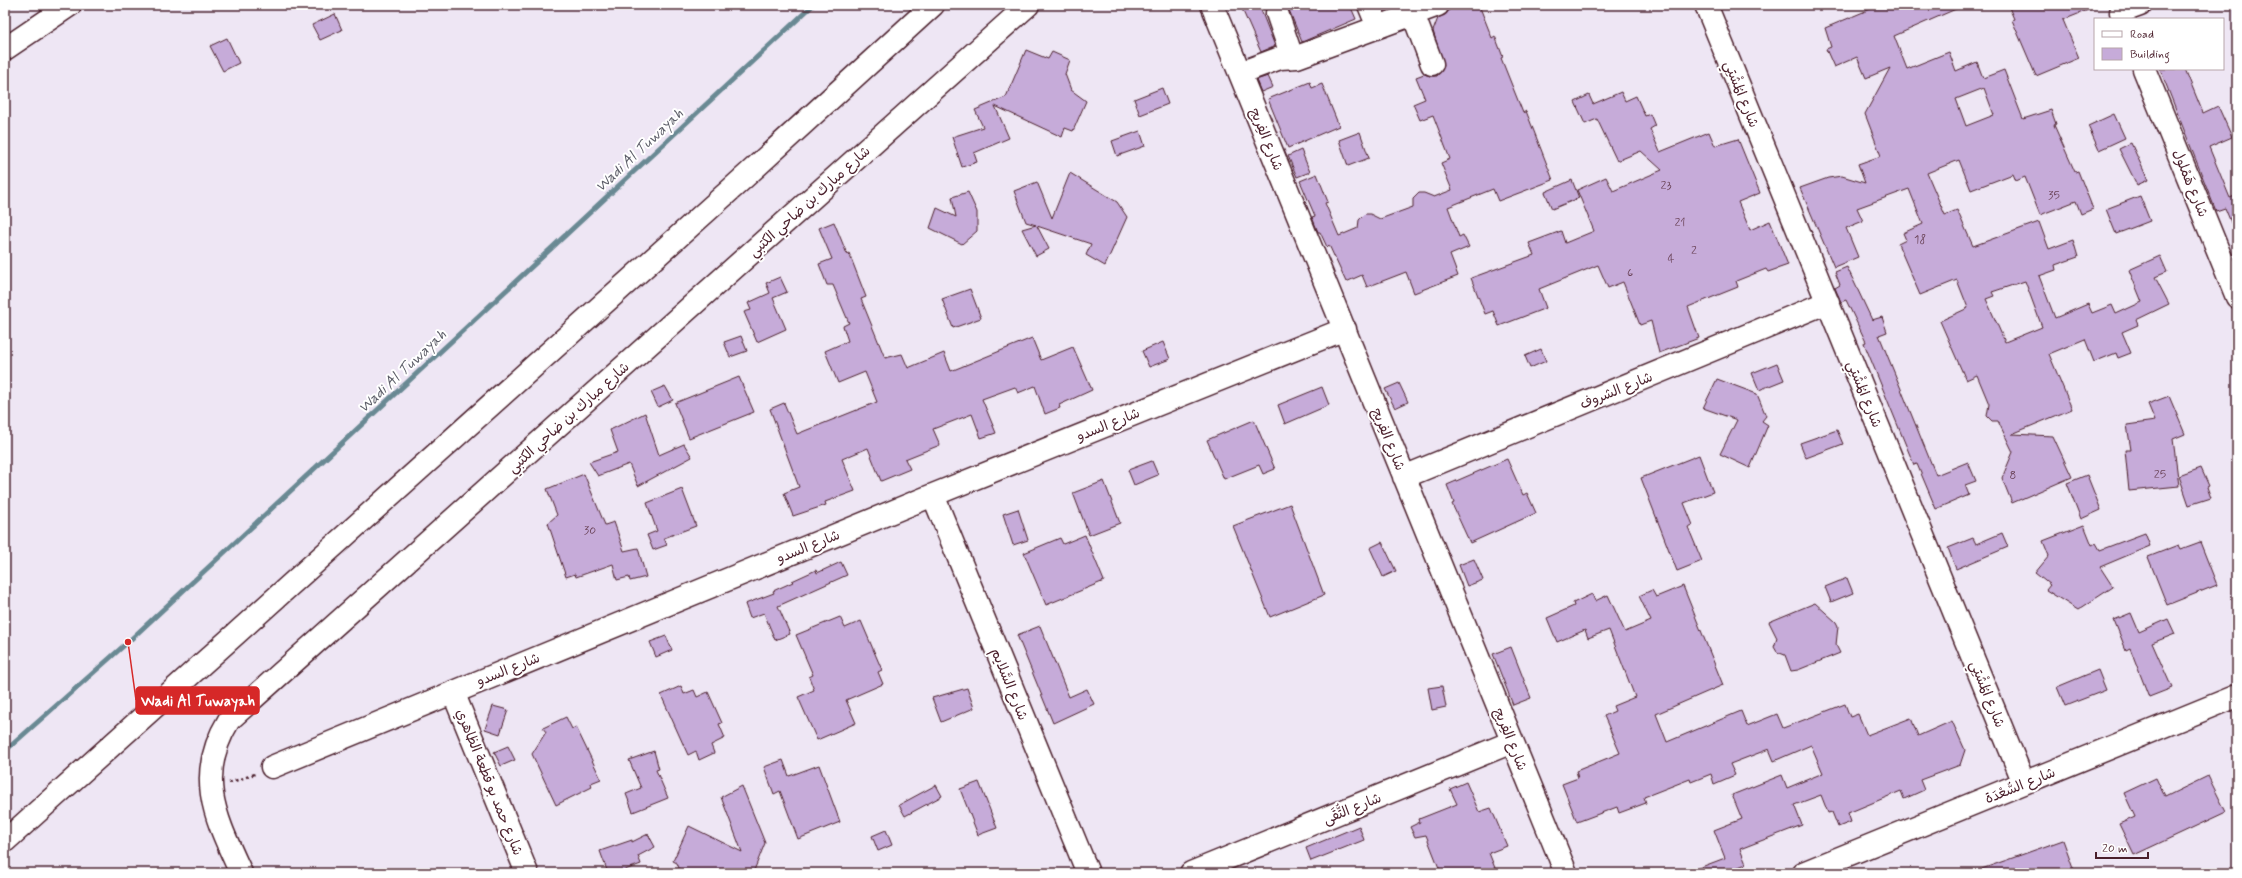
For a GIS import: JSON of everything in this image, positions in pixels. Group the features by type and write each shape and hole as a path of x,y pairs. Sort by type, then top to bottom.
{"street":[{"path":"5,49 70,5"},
{"path":"5,841 933,5"},
{"name":"شارع مبارك بن ضاحي الكتبي","path":"242,873 222,830 210,790 210,772 213,754 219,736 228,720 1028,5"},
{"name":"شارع الفِريج","path":"1212,5 1566,873"},
{"path":"1369,5 1378,27"},
{"path":"1240,73 1280,58 1292,57 1438,5"},
{"name":"شارع المُشْتِي","path":"1706,5 2024,783"},
{"path":"1276,13 1292,57"},
{"path":"1413,14 1432,64"},
{"name":"شارع هَمْلول","path":"2144,70 2237,297"},
{"name":"شارع الشروف","path":"1404,477 1828,302"},
{"name":"شارع السدو","path":"272,767 933,495 1345,329"},
{"name":"شارع السَّلايم","path":"933,495 1088,873"},
{"name":"شارع حمد بو قطعة الظاهري","path":"453,692 528,873"},
{"name":"شارع السُّعْدَة","path":"1803,873 2237,696"},
{"name":"شارع التُّقَى","path":"1198,872 1512,742"}],"path":[{"path":"210,790 272,767"}],"building":[{"path":"1252,5 1259,5 1275,46 1261,52 1242,9"},
{"path":"1287,5 1350,5 1356,19 1302,42"},
{"path":"1450,5 1479,5 1492,38 1495,36 1503,57 1501,58 1523,113 1526,111 1553,180 1498,201 1493,189 1448,207 1459,237 1463,235 1469,247 1450,255 1458,276 1414,293 1406,272 1367,287 1362,275 1346,282 1329,245 1327,247 1320,232 1318,232 1312,217 1315,216 1300,181 1317,174 1328,202 1325,203 1339,236 1358,228 1359,220 1365,214 1370,214 1380,219 1413,207 1413,199 1419,193 1424,193 1434,197 1452,190 1441,163 1450,159 1433,115 1420,120 1413,104 1425,99 1416,77 1424,74 1437,76 1444,66 1433,31 1438,18 1447,13"},
{"path":"1880,5 1965,5 1894,36 1907,69 1949,52 1956,71 1977,62 1983,78 2004,70 2023,119 2051,110 2056,124 2054,125 2075,172 2078,171 2093,209 2081,214 2076,201 2040,215 2025,177 2016,181 2013,174 1971,190 1959,160 1927,173 1945,215 1957,210 1973,246 2039,222 2049,249 2073,240 2078,257 2055,265 2056,270 2039,276 2055,318 2088,304 2092,313 2112,305 2116,314 2142,302 2129,270 2160,256 2167,272 2155,277 2169,304 2136,320 2138,325 2122,332 2131,353 2118,358 2116,353 2094,362 2085,339 2049,354 2072,409 2012,434 2053,436 2072,477 2012,503 2002,478 2013,452 1998,421 1992,421 1987,416 1989,404 1977,375 1966,380 1940,321 1968,308 1957,280 1920,295 1898,244 1906,240 1903,233 1923,224 1909,189 1857,208 1863,221 1846,228 1858,257 1834,267 1800,188 1828,178 1842,176 1865,183 1858,164 1881,156 1865,114 1890,68 1866,78 1857,57 1834,67 1826,49 1831,47 1825,28","holes":["1984,88 1994,115 1966,126 1956,99","2025,281 2042,327 2005,342 1986,299 1994,296 1992,292"]},
{"path":"2008,5 2098,6 2063,20 2079,58 2036,76 2012,20 2014,19"},
{"path":"335,14 342,30 320,40 312,25"},
{"path":"227,38 239,63 223,71 210,46"},
{"path":"1026,50 1048,59 1052,52 1070,60 1065,74 1071,90 1086,101 1073,131 1065,128 1062,137 995,106 1009,138 974,153 977,162 962,167 952,137 983,127 975,110 1006,97"},
{"path":"2160,70 2185,70 2203,113 2218,106 2232,137 2209,147 2230,198 2237,195 2237,237 2225,208 2216,211"},
{"path":"1268,76 1273,87 1261,92 1256,80"},
{"path":"1310,82 1312,88 1322,84 1339,126 1288,148 1268,99"},
{"path":"1162,88 1168,104 1140,115 1134,99"},
{"path":"1621,92 1625,101 1636,96 1645,116 1650,114 1655,126 1650,129 1660,152 1709,132 1715,146 1738,139 1760,193 1738,202 1750,230 1770,221 1788,265 1768,272 1766,269 1736,281 1738,287 1688,307 1699,338 1659,353 1651,321 1640,325 1623,282 1608,288 1598,265 1539,289 1546,308 1499,326 1493,311 1485,314 1471,278 1534,255 1529,243 1561,231 1565,243 1594,231 1577,190 1606,177 1613,191 1662,170 1641,151 1617,161 1597,119 1585,124 1575,102 1589,95 1593,104"},
{"path":"2114,114 2125,138 2099,150 2088,126"},
{"path":"1140,131 1145,146 1117,156 1112,141"},
{"path":"1360,132 1369,158 1348,166 1339,140"},
{"path":"2131,143 2148,180 2137,185 2119,149"},
{"path":"1301,150 1310,172 1297,177 1288,156"},
{"path":"1070,173 1117,202 1127,217 1105,266 1086,255 1091,244 1037,226 1049,249 1036,256 1022,229 1036,225 1026,222 1014,191 1037,182 1052,218"},
{"path":"1572,180 1579,198 1552,209 1545,192"},
{"path":"968,192 977,212 977,231 962,244 930,228 937,208 956,217 952,197"},
{"path":"2140,196 2150,221 2116,234 2106,209"},
{"path":"834,222 847,254 849,253 866,297 861,299 885,358 902,354 908,368 944,353 951,371 1032,338 1041,360 1073,347 1092,390 1059,405 1060,408 1045,414 1035,386 1018,393 1015,387 982,399 996,433 981,438 972,414 933,429 940,445 905,459 910,469 881,481 868,448 842,459 855,491 825,502 826,505 793,516 784,493 799,487 770,409 784,403 797,434 877,402 865,372 838,383 825,351 848,341 843,326 849,323 833,285 827,285 819,264 832,259 819,228"},
{"path":"1847,267 1872,320 1882,317 1887,332 1879,335 1936,475 1968,462 1976,481 1965,485 1969,495 1936,509 1917,464 1914,465 1864,343 1866,342 1846,300 1841,302 1835,288 1840,285 1835,272"},
{"path":"780,277 787,292 773,298 786,329 757,342 744,312 751,310 748,303 770,293 766,283"},
{"path":"970,289 981,318 953,328 942,299"},
{"path":"741,336 747,351 730,357 724,342"},
{"path":"1163,342 1170,359 1149,367 1142,351"},
{"path":"1541,349 1546,361 1530,368 1525,356"},
{"path":"1777,363 1784,380 1759,390 1752,373"},
{"path":"739,377 754,412 689,438 675,403"},
{"path":"1717,379 1757,394 1766,416 1762,421 1768,425 1750,468 1720,454 1737,420 1703,408"},
{"path":"1399,383 1408,402 1395,408 1385,389"},
{"path":"665,386 673,400 658,407 651,392"},
{"path":"1322,387 1329,405 1285,424 1278,405"},
{"path":"2169,396 2185,434 2173,439 2179,486 2129,491 2125,450 2131,450 2127,425 2155,421 2148,404"},
{"path":"645,413 659,455 684,444 692,457 638,486 629,464 598,476 589,462 618,452 610,430"},
{"path":"1254,420 1275,469 1263,474 1259,465 1224,479 1207,440"},
{"path":"1837,430 1843,444 1806,458 1800,443"},
{"path":"1699,455 1713,492 1684,503 1693,525 1688,527 1702,561 1677,571 1641,478"},
{"path":"1507,459 1523,495 1527,493 1536,513 1470,543 1452,504 1454,503 1447,485"},
{"path":"1152,461 1158,475 1134,485 1128,470"},
{"path":"2201,468 2209,486 2207,487 2211,498 2189,505 2179,476"},
{"path":"584,474 605,525 614,522 624,551 638,548 646,577 630,581 629,577 617,580 613,564 576,577 575,574 566,577 548,523 557,515 547,489"},
{"path":"2087,475 2101,510 2081,519 2067,483"},
{"path":"1104,481 1120,523 1089,535 1073,493"},
{"path":"682,489 696,526 664,538 667,545 653,550 647,535 657,531 647,503"},
{"path":"1290,504 1324,595 1270,617 1233,526"},
{"path":"1018,509 1028,540 1013,545 1003,514"},
{"path":"2084,525 2092,545 2096,543 2100,550 2145,533 2150,546 2100,567 2113,587 2078,610 2046,590 2050,585 2035,573 2049,556 2043,541"},
{"path":"2002,533 2008,547 1956,569 1948,548 1973,538 1976,544"},
{"path":"1085,535 1104,581 1046,605 1024,553 1060,538 1063,544"},
{"path":"1382,542 1396,571 1383,577 1370,548"},
{"path":"2200,542 2217,585 2167,605 2148,557 2179,545 2181,549"},
{"path":"1474,559 1483,580 1467,586 1459,565"},
{"path":"841,562 847,575 778,606 790,634 775,640 764,613 750,618 745,604 774,593 773,591 816,570 817,573"},
{"path":"1847,578 1853,593 1831,602 1825,587"},
{"path":"1683,586 1723,685 1656,714 1667,742 1741,711 1747,726 1777,714 1783,728 1845,704 1850,717 1858,714 1867,735 1911,718 1918,736 1952,721 1965,750 1960,765 1920,780 1924,790 1904,799 1901,791 1848,813 1851,822 1838,827 1832,812 1828,813 1821,795 1794,805 1802,825 1740,849 1746,864 1723,873 1688,872 1725,858 1714,830 1742,819 1732,795 1782,775 1787,788 1823,773 1811,745 1774,761 1769,749 1730,764 1735,775 1714,784 1711,774 1691,782 1690,779 1644,797 1646,803 1619,813 1617,807 1577,822 1562,784 1578,778 1576,771 1620,753 1604,716 1615,711 1613,706 1635,697 1609,630 1588,638 1585,630 1557,642 1547,618 1574,606 1573,603 1592,594 1595,601 1608,595 1625,632 1651,621 1639,596 1652,590 1656,597"},
{"path":"1815,603 1836,622 1838,626 1836,645 1840,653 1798,670 1791,671 1785,655 1777,652 1774,647 1777,638 1769,622"},
{"path":"2131,613 2139,632 2168,619 2175,634 2152,643 2172,688 2149,697 2130,648 2126,650 2114,620"},
{"path":"840,617 845,628 861,621 882,670 878,672 883,684 846,700 856,723 817,740 798,697 814,690 809,677 813,675 796,635"},
{"path":"1040,626 1069,697 1087,689 1094,704 1053,723 1017,635"},
{"path":"666,636 672,650 656,657 650,642"},
{"path":"1511,647 1531,698 1513,705 1493,654"},
{"path":"2098,670 2106,690 2065,706 2057,687"},
{"path":"681,686 684,694 694,690 697,697 708,692 722,723 719,724 725,738 711,745 714,753 699,760 696,751 688,755 661,695"},
{"path":"1442,686 1446,707 1432,710 1428,688"},
{"path":"967,688 974,708 941,722 932,698"},
{"path":"493,706 508,710 500,734 485,729"},
{"path":"566,717 572,729 576,727 601,779 591,783 592,787 556,805 532,754 546,732 543,728"},
{"path":"508,746 515,760 501,766 494,752"},
{"path":"654,751 659,769 656,770 668,798 633,812 626,794 641,788 629,760"},
{"path":"783,760 789,776 819,765 840,822 798,839 780,791 774,794 764,767"},
{"path":"2208,776 2226,812 2134,855 2119,824 2135,817 2124,793 2156,778 2165,797"},
{"path":"979,782 997,828 978,835 960,789"},
{"path":"1466,782 1479,812 1491,808 1507,846 1489,853 1497,873 1441,873 1426,835 1415,837 1410,827 1420,822 1419,819 1457,804 1450,789"},
{"path":"936,785 942,796 905,816 899,805"},
{"path":"742,786 765,843 753,873 681,873 677,863 673,861 689,826 742,852 721,797"},
{"path":"1359,826 1364,840 1311,861 1306,848"},
{"path":"886,830 892,845 878,851 872,836"},
{"path":"648,834 655,847 638,856 641,864 617,873 608,873 600,851 632,840 632,842"},
{"path":"2063,840 2075,873 1976,873 1976,871"}],"waterway":[{"name":"Wadi Al Tuwayah","path":"5,751 128,642 813,5"}],"place":[{"name":"Wadi Al Tuwayah","path":"128,642"}]}
